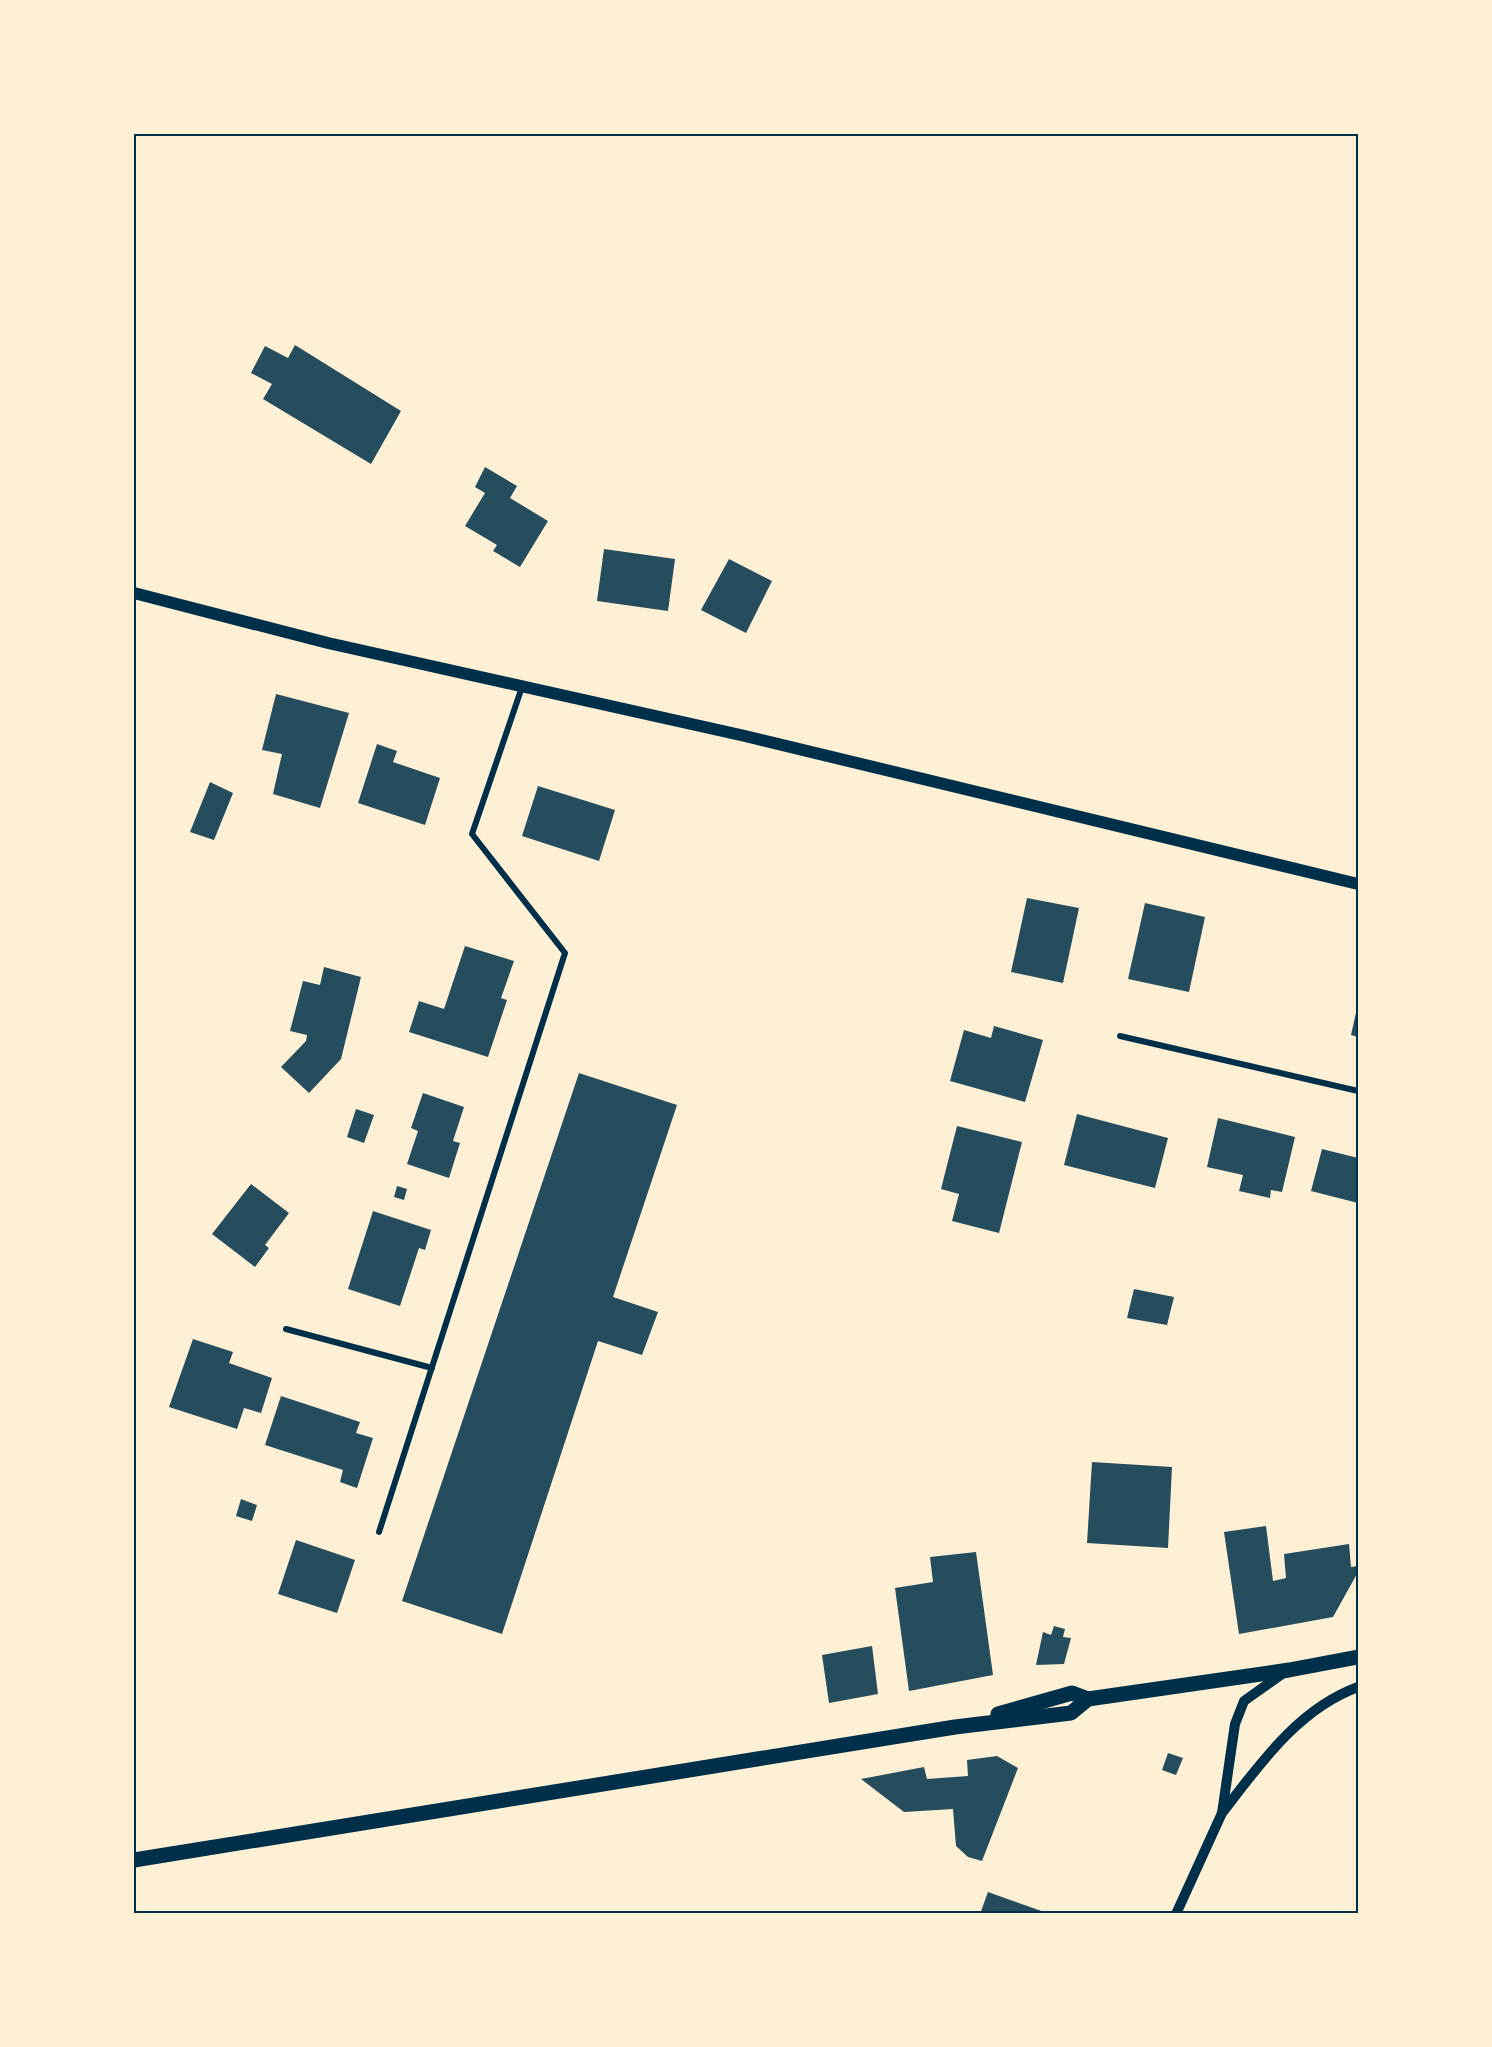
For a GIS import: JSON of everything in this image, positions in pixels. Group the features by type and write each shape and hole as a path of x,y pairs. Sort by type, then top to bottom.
{"main road":[{"path":"134,593 328,643 745,736 1359,884"},
{"path":"134,1860 955,1727 1072,1693 1088,1699 1289,1670 1359,1657"}],"street":[{"path":"379,1532 565,953 471,834 522,687"},
{"path":"1120,1036 1359,1091"},
{"path":"286,1329 432,1368"},
{"path":"1222,1813 1235,1724 1244,1701 1289,1670"},
{"path":"1176,1914 1222,1813 1269,1753 1311,1712 1359,1687"}],"building":[{"path":"295,345 401,411 371,464 263,399 272,384 251,373 265,346 288,358"},
{"path":"485,467 517,486 510,498 548,521 520,567 493,551 497,545 465,526 485,493 475,487"},
{"path":"604,549 675,559 668,611 597,601"},
{"path":"729,559 772,581 746,633 701,610"},
{"path":"276,694 349,713 320,808 273,794 282,754 262,750"},
{"path":"377,744 397,751 393,762 440,778 425,825 358,803"},
{"path":"210,782 233,793 214,840 190,832"},
{"path":"538,786 615,810 599,861 522,836"},
{"path":"1027,898 1079,908 1063,983 1011,972"},
{"path":"1145,903 1205,917 1189,992 1128,979"},
{"path":"465,946 514,961 501,998 507,1000 488,1057 409,1032 419,1001 444,1009"},
{"path":"324,967 361,977 341,1059 309,1093 281,1067 306,1041 307,1035 290,1031 303,981 320,985"},
{"path":"1358,1004 1358,1037 1351,1035"},
{"path":"994,1026 1043,1040 1025,1102 950,1081 964,1030 991,1038"},
{"path":"579,1073 677,1105 613,1297 658,1312 642,1355 598,1341 502,1634 402,1601"},
{"path":"423,1093 464,1107 453,1141 460,1143 449,1178 407,1164 418,1131 411,1128"},
{"path":"356,1109 374,1115 364,1143 347,1137"},
{"path":"1077,1114 1168,1138 1155,1188 1064,1165"},
{"path":"1218,1118 1295,1137 1282,1192 1271,1190 1270,1198 1239,1191 1243,1175 1207,1167"},
{"path":"957,1126 1022,1142 999,1233 952,1221 959,1194 941,1189"},
{"path":"1322,1149 1358,1158 1358,1203 1311,1191"},
{"path":"251,1184 289,1213 265,1245 269,1248 255,1267 212,1234"},
{"path":"397,1186 407,1189 404,1200 394,1197"},
{"path":"373,1211 431,1230 425,1250 419,1248 400,1306 348,1289"},
{"path":"1134,1289 1174,1297 1167,1325 1127,1318"},
{"path":"193,1339 233,1352 229,1363 272,1378 261,1413 244,1408 237,1429 169,1407"},
{"path":"281,1396 360,1422 356,1433 373,1438 357,1488 340,1482 343,1470 265,1445"},
{"path":"1092,1462 1172,1467 1168,1548 1087,1543"},
{"path":"241,1499 257,1505 252,1521 236,1516"},
{"path":"1266,1526 1273,1581 1286,1578 1284,1554 1349,1544 1351,1567 1358,1566 1358,1572 1333,1617 1239,1634 1224,1532"},
{"path":"296,1540 355,1560 337,1613 278,1594"},
{"path":"976,1552 993,1675 909,1691 895,1588 933,1582 930,1557"},
{"path":"1054,1626 1065,1629 1063,1637 1071,1638 1064,1664 1036,1665 1043,1632 1051,1635"},
{"path":"872,1646 878,1694 829,1703 822,1655"},
{"path":"1168,1753 1183,1758 1176,1775 1162,1770"},
{"path":"997,1756 1018,1768 982,1861 968,1857 956,1846 953,1809 904,1812 861,1779 924,1767 927,1779 968,1776 967,1760"},
{"path":"988,1892 1047,1913 1047,1914 980,1914"}]}
